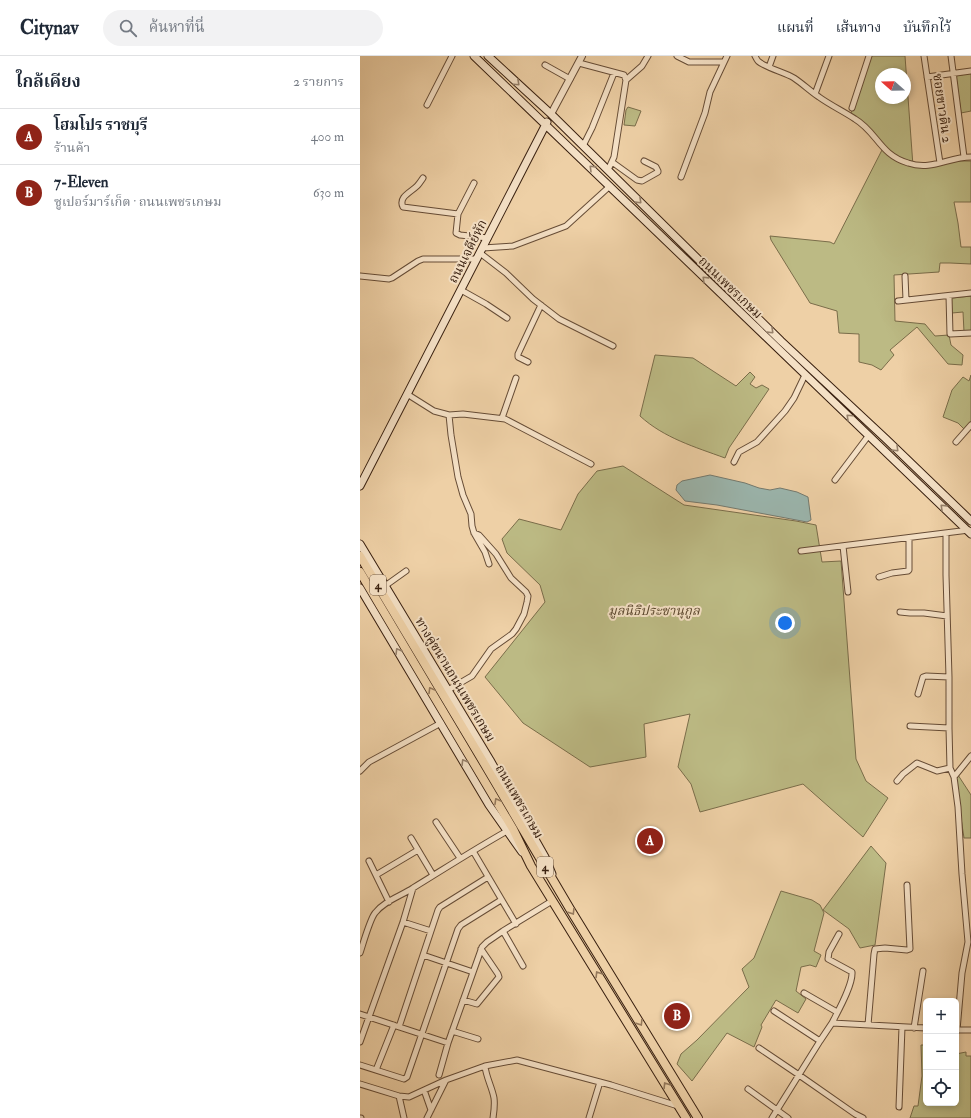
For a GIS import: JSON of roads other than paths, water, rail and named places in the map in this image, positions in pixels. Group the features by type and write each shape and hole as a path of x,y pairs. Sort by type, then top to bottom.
{"highway":[{"name":"ถนนเพชรเกษม","path":"360,556 391,615 513,829 531,866 686,1118"},
{"name":"ถนนเพชรเกษม","path":"360,572 391,615 698,1118"}],"main road":[{"name":"ถนนเพชรเกษม","path":"474,56 970,532"},
{"name":"ถนนเพชรเกษม","path":"488,56 551,114 786,345 971,521"},
{"name":"ถนนเจดีย์หัก","path":"360,486 551,114"},
{"path":"780,351 786,345"},
{"name":"ถนนเจดีย์หัก","path":"360,480 374,458"},
{"name":"ทางคู่ขนานถนนเพชรเกษม","path":"360,544 490,760 546,857 560,892"},
{"name":"4","path":"360,588 489,804 531,866"}],"street":[{"path":"427,105 452,56"},
{"name":"ถนนเจดีย์หัก","path":"551,114 582,56"},
{"path":"608,170 614,157 626,80 642,66 648,56"},
{"path":"677,56 689,62 723,62"},
{"path":"681,177 705,113 710,92 727,56"},
{"path":"755,56 759,62 793,78 857,119 888,153 897,159 909,164 931,166 964,157 971,157"},
{"path":"769,67 772,56"},
{"path":"816,94 829,56"},
{"path":"852,108 870,56"},
{"name":"ซอยขาวดิน 2","path":"924,56 940,163"},
{"path":"951,56 964,157"},
{"path":"579,63 624,76 626,80"},
{"path":"545,66 570,79"},
{"path":"927,77 971,72"},
{"path":"583,146 592,128 614,73"},
{"path":"612,162 638,180 642,181 658,172 656,168 644,161"},
{"path":"422,178 419,184 403,198 403,207 458,214"},
{"path":"474,183 458,214 456,230 458,234 488,238"},
{"path":"360,276 389,279 418,261 424,259 480,253 513,246 566,226 610,186"},
{"path":"480,253 506,273 533,299 559,319 613,346"},
{"path":"905,276 906,300"},
{"path":"461,290 507,318"},
{"path":"898,301 971,293"},
{"path":"948,296 950,334 971,333"},
{"path":"528,362 518,357 518,354 541,305"},
{"path":"734,462 739,452 757,442 785,411 794,398 805,375"},
{"path":"502,418 516,378"},
{"path":"407,394 434,411 449,415 463,414 505,419 591,464"},
{"path":"449,415 458,477 463,495 471,514 474,533 486,552 489,564"},
{"path":"956,442 971,424"},
{"path":"835,480 869,435"},
{"path":"801,551 946,533 970,532"},
{"path":"448,690 472,676 491,649 512,634 524,614 528,596 526,592 511,578 496,554 479,535 474,533"},
{"path":"946,533 950,768 954,777 958,807 962,874 969,942 962,973 959,1007"},
{"path":"879,577 909,570 909,538"},
{"path":"843,546 848,592"},
{"path":"385,586 406,571"},
{"path":"900,612 947,616"},
{"path":"918,694 923,677 949,677"},
{"path":"360,771 369,762 441,723"},
{"path":"910,726 949,728"},
{"path":"954,777 971,756"},
{"path":"897,781 917,763 937,771 950,768"},
{"path":"436,822 460,858"},
{"path":"360,953 374,914 389,902 507,831"},
{"path":"411,838 433,875"},
{"path":"376,875 418,850"},
{"path":"473,851 516,924"},
{"path":"369,861 389,902"},
{"path":"376,1070 396,1026 423,955 438,910 440,907 488,877"},
{"path":"868,1025 875,949 910,949 907,885"},
{"path":"360,1042 403,922 413,888"},
{"path":"360,1065 404,1079 406,1078 459,926 501,900"},
{"path":"439,1075 452,1031 481,949 487,942 503,931 552,901"},
{"path":"403,922 431,931"},
{"path":"503,931 523,966"},
{"path":"772,1118 832,1023 851,982 852,972 828,959 829,952 839,934"},
{"path":"463,1000 475,1004 499,977 481,949"},
{"path":"423,955 473,972"},
{"path":"914,1028 923,971"},
{"path":"804,993 837,1012"},
{"path":"774,1011 820,1041"},
{"path":"360,1014 448,1043"},
{"path":"832,1023 923,1028"},
{"path":"899,1107 902,1027"},
{"path":"959,1030 971,1030"},
{"path":"452,1031 478,1039"},
{"path":"759,1048 799,1075 853,1116 863,1118"},
{"path":"360,1084 399,1096 409,1097 446,1080 486,1066 517,1060 600,1082 679,1107"},
{"path":"486,1066 495,1103 493,1118"},
{"path":"427,1118 446,1080"},
{"path":"589,1118 600,1082"},
{"path":"748,1089 788,1118"},
{"path":"424,1090 431,1110"},
{"path":"399,1096 404,1118"}],"water":[{"path":"710,475 745,483 759,488 770,490 780,488 797,492 808,497 811,520 807,522 717,505 685,501 676,490 677,485 682,481"}],"place":[{"name":"โฮมโปร ราชบุรี","path":"650,841"},
{"name":"7-Eleven","path":"677,1016"}],"park label":[{"name":"มูลนิธิประชานุกูล","path":"654,610"}]}
